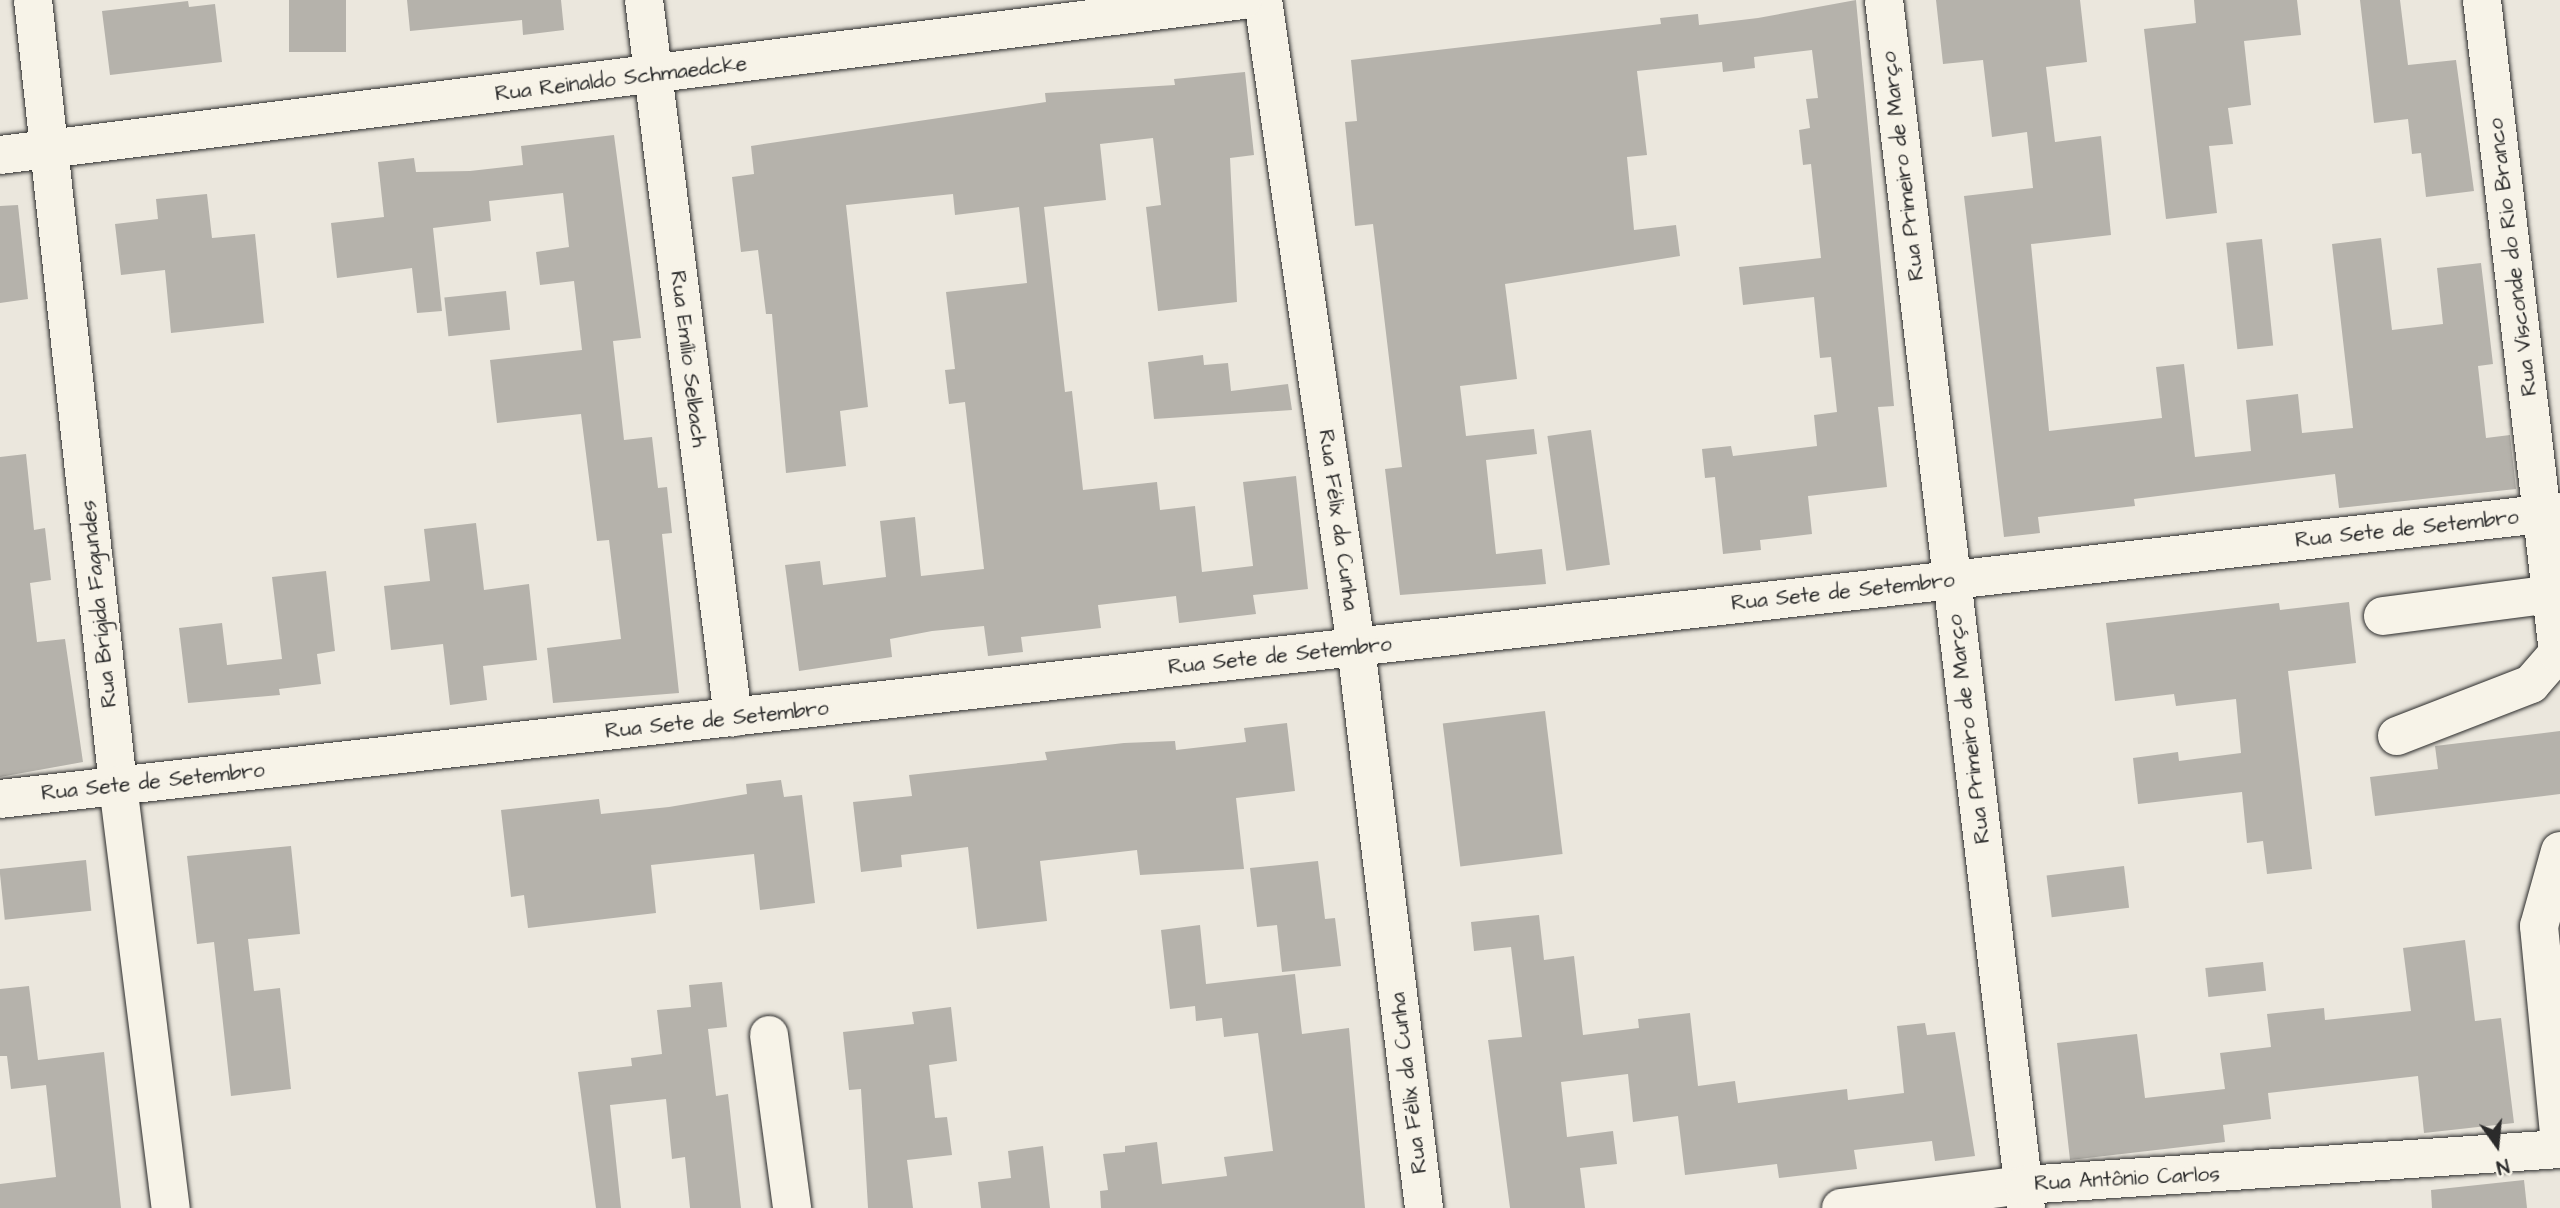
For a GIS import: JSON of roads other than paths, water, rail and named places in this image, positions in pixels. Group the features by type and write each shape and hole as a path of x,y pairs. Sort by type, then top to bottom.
{"street":[{"name":"Rua Brígida Fagundes","path":"33,0 118,785 171,1208"},
{"name":"Rua Emílio Selbach","path":"644,0 733,718"},
{"name":"Rua Reinaldo Schmaedcke","path":"0,155 1242,0"},
{"name":"Rua Félix da Cunha","path":"1263,0 1356,647 1424,1208"},
{"name":"Rua Primeiro de Março","path":"1884,0 2025,1197"},
{"name":"Rua Visconde do Rio Branco","path":"2397,736 2531,684 2548,672 2558,653 2553,594 2552,513 2482,0"},
{"name":"Rua Sete de Setembro","path":"0,799 2552,513"},
{"path":"2383,616 2553,594"},
{"path":"2560,850 2539,926 2560,1143"},
{"path":"769,1035 792,1208"},
{"name":"Rua Antônio Carlos","path":"1841,1208 2025,1197 2560,1149"}]}
